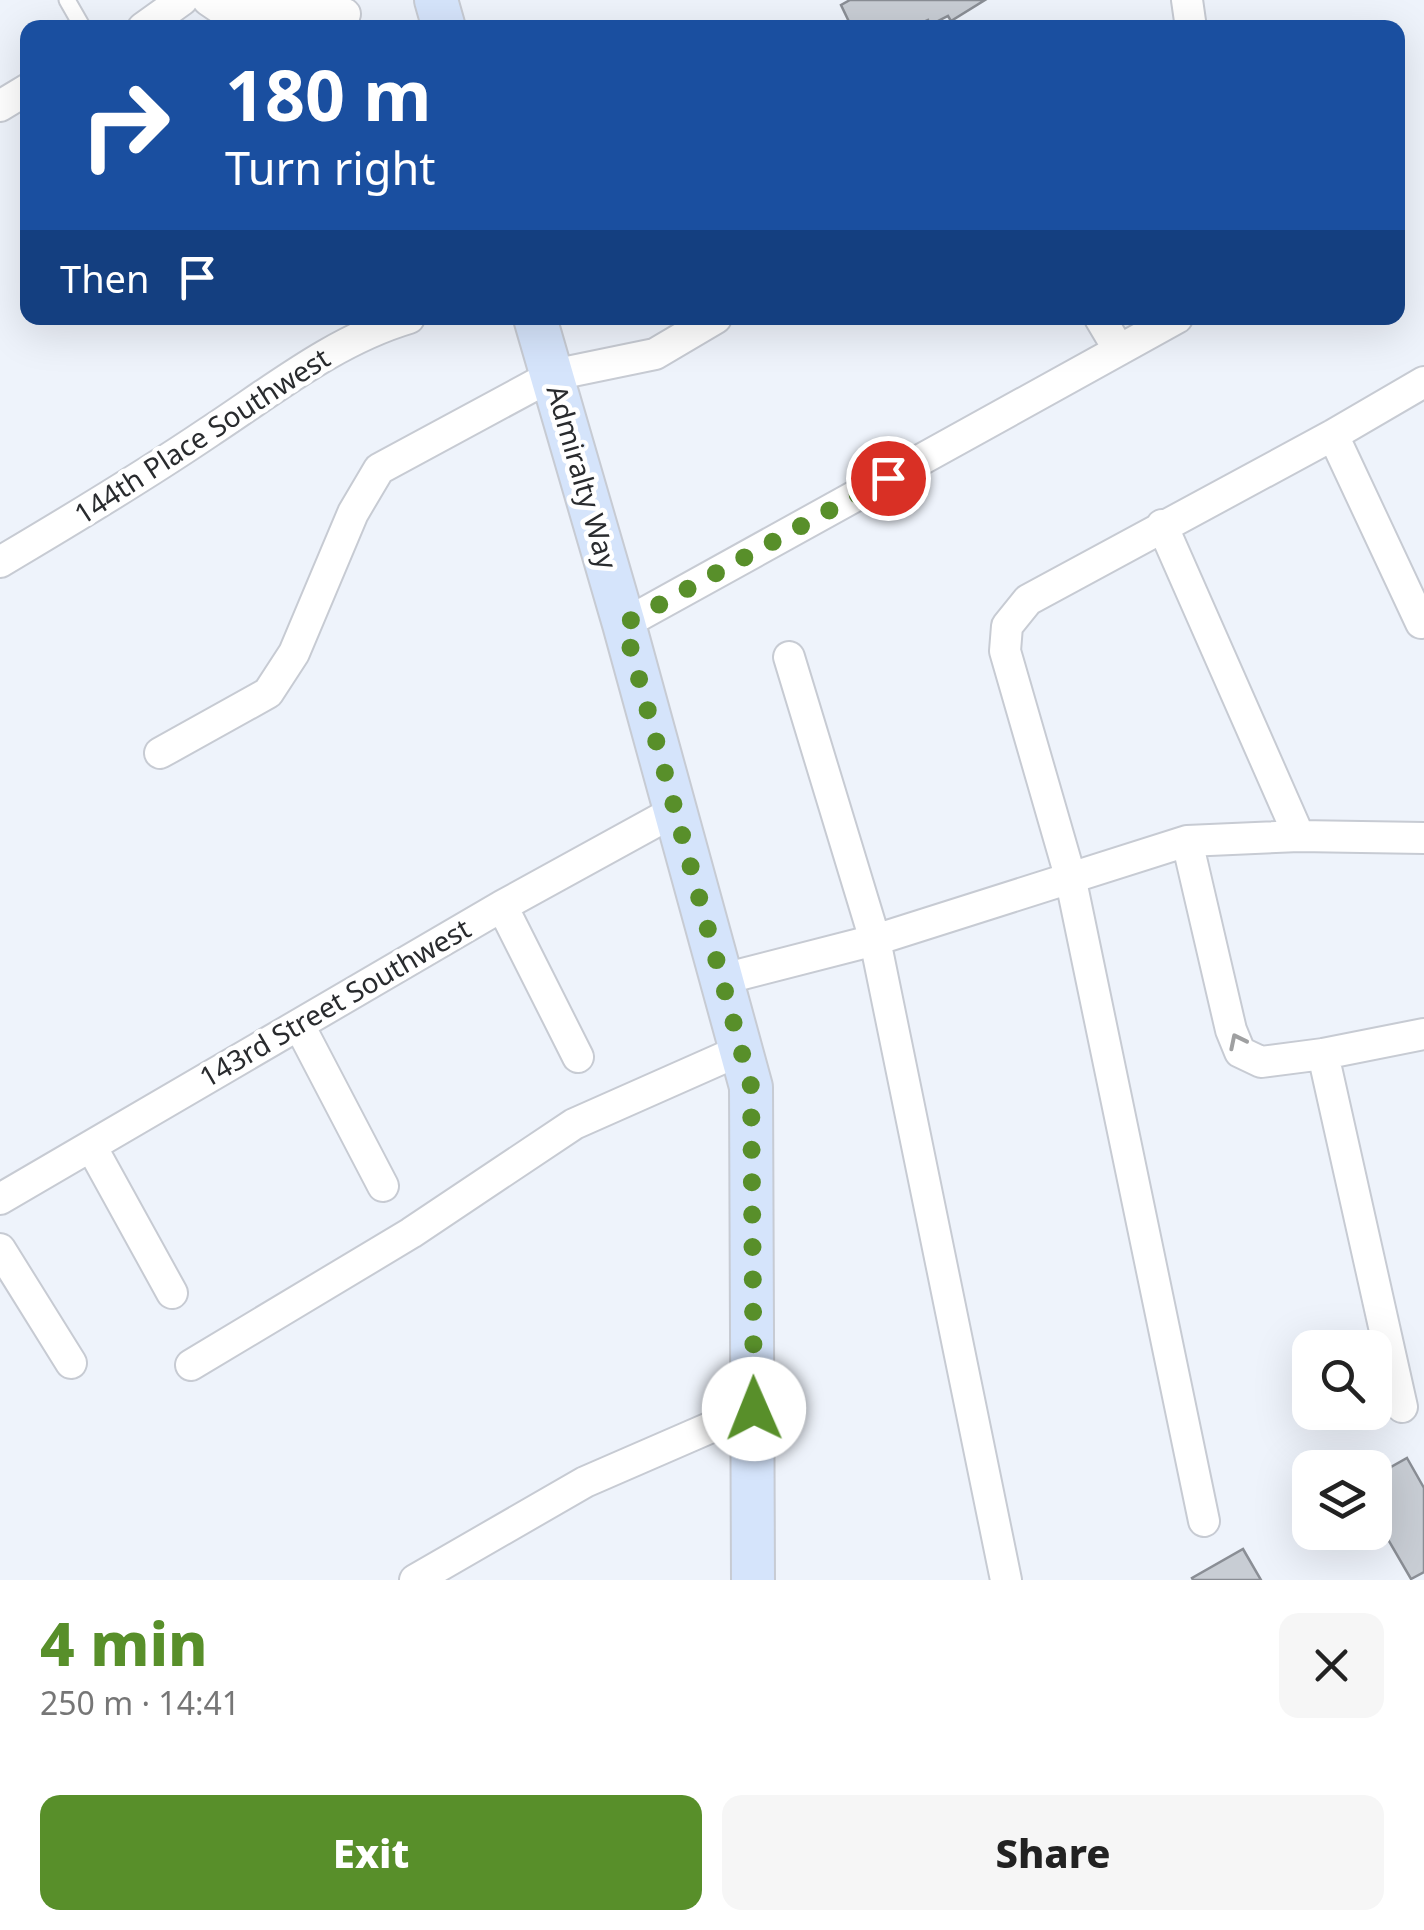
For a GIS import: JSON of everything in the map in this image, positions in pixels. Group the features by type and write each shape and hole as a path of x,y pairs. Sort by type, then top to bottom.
{"street":[{"path":"154,20 182,0"},
{"path":"208,0 230,15 346,14"},
{"name":"144th Place Southwest","path":"0,562 125,488 323,357 385,325"},
{"name":"Admiralty Way","path":"537,325 751,1086 753,1580"},
{"path":"160,753 268,693 294,653 353,512 379,469 553,374 655,354 704,325"},
{"path":"1104,325 1118,350"},
{"path":"624,624 1164,325"},
{"path":"1204,1521 1070,876 1005,651 1006,626 1028,600 1424,382"},
{"path":"1333,435 1423,625"},
{"path":"1162,525 1298,836"},
{"path":"789,656 875,940 1006,1580"},
{"name":"143rd Street Southwest","path":"0,1199 502,906 673,812"},
{"path":"723,979 875,940 1186,841 1298,836 1424,838"},
{"path":"1186,841 1231,1030 1240,1052 1261,1062 1424,1034"},
{"path":"502,906 578,1057"},
{"path":"299,1025 383,1186"},
{"path":"191,1365 412,1233 574,1124 742,1050"},
{"path":"1323,1054 1402,1407"},
{"path":"90,1146 172,1293"},
{"path":"0,1249 71,1363"},
{"path":"415,1580 585,1482 754,1409"}],"building":[{"path":"850,0 985,0 953,20 948,16 940,20 848,20 841,5"},
{"path":"1407,1458 1424,1488 1424,1572 1411,1579 1392,1546 1392,1466"},
{"path":"1243,1549 1261,1580 1193,1580 1192,1578"}],"route":[{"path":"754,1409 751,1086 624,624 888,478"}]}
